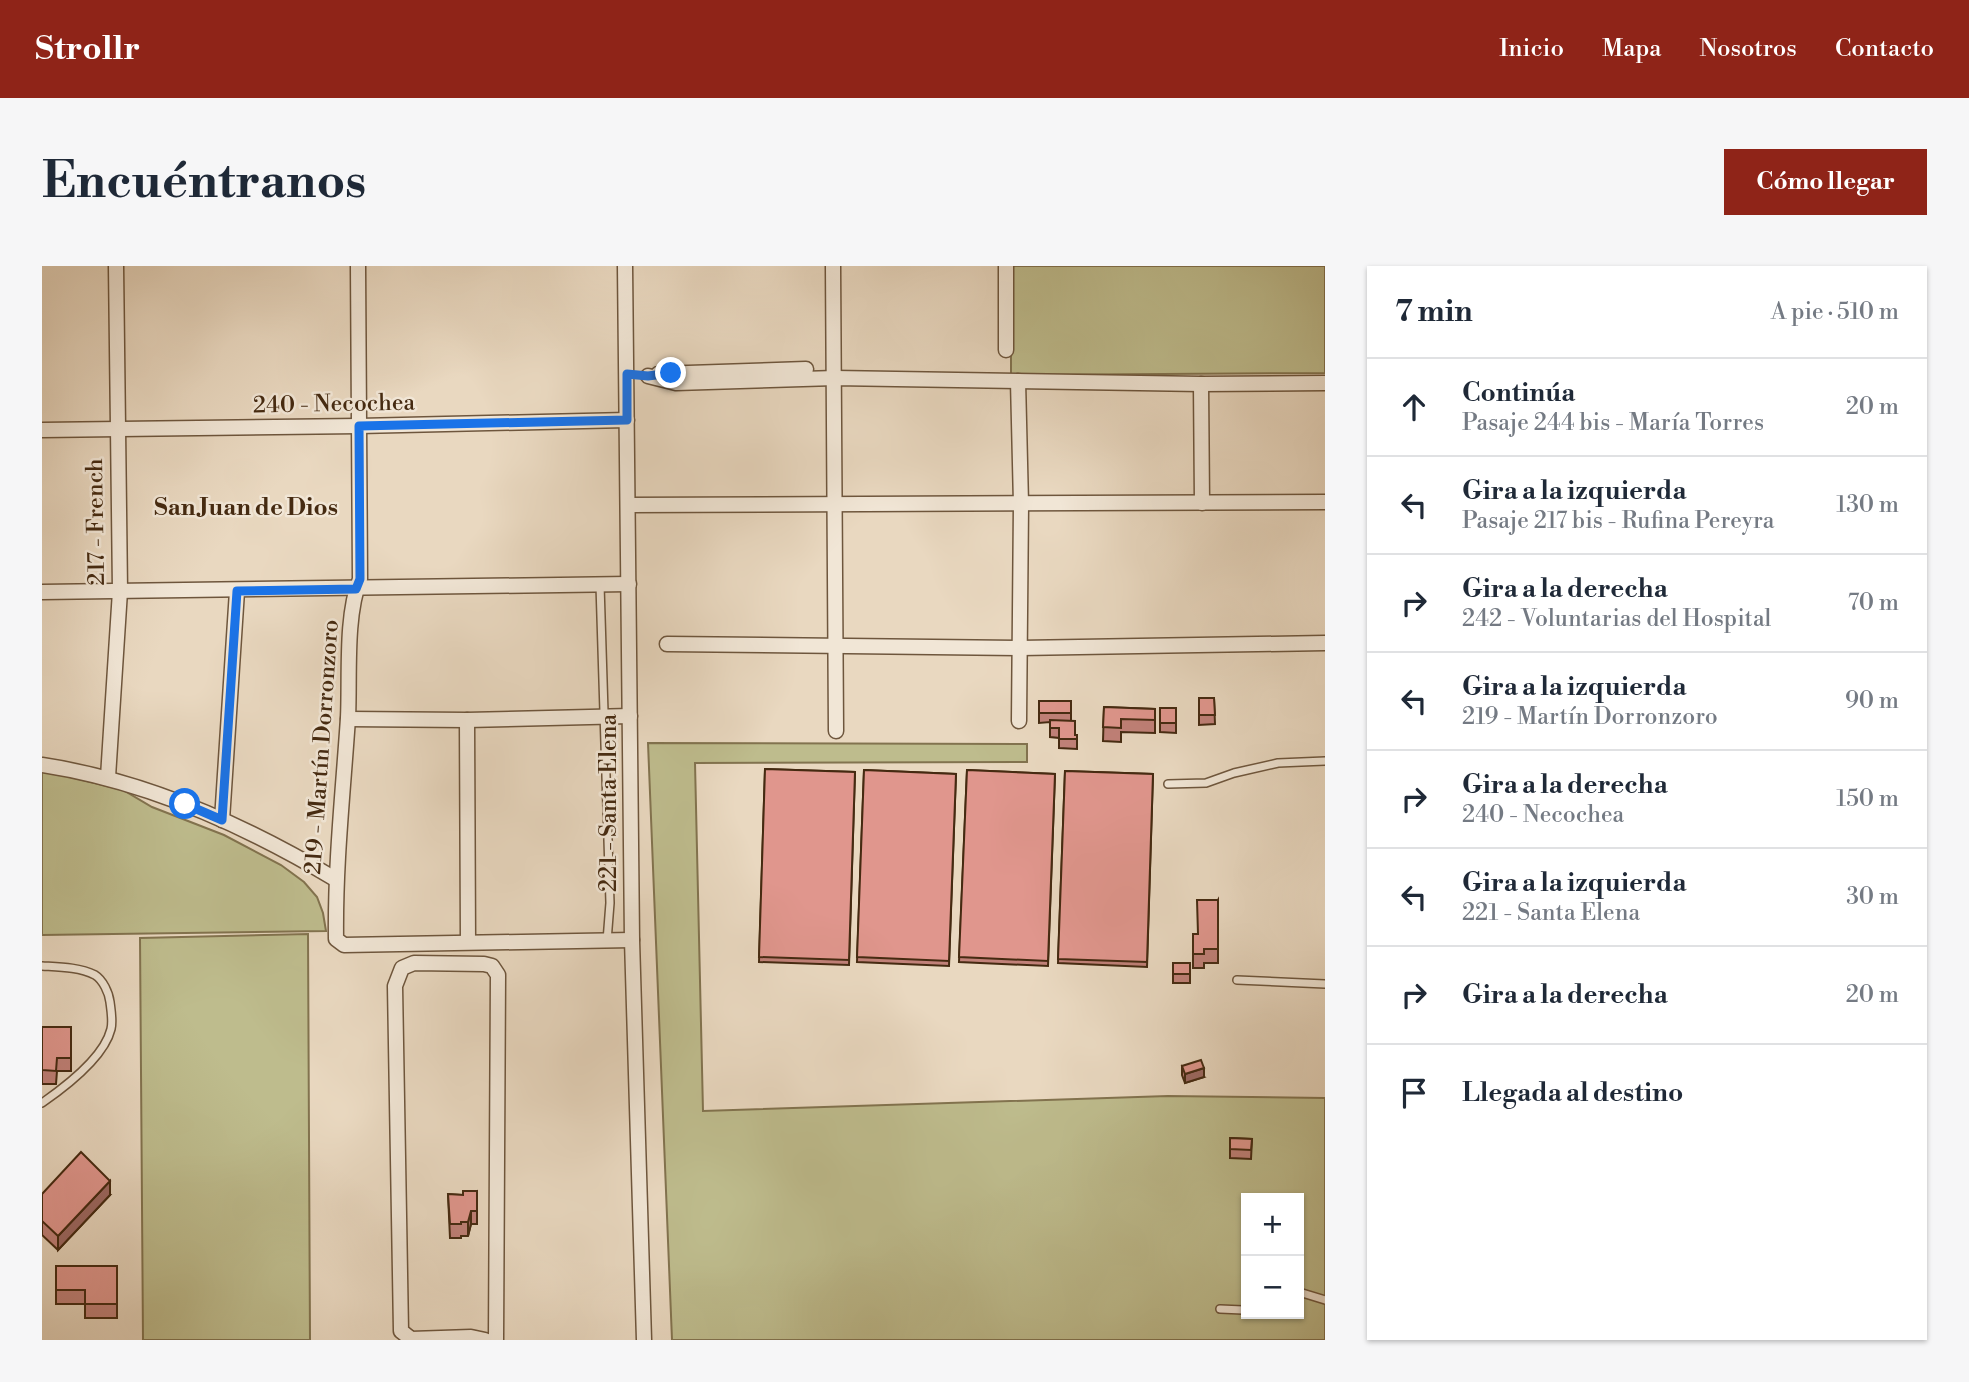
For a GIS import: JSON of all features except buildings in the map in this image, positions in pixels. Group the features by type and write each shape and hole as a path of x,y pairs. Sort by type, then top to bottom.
{"street":[{"name":"217 - French","path":"108,777 120,591 116,266"},
{"name":"219 - Martín Dorronzoro","path":"358,266 360,579 353,599 348,719 335,879 336,939 344,945 468,942"},
{"name":"221 - Santa Elena","path":"625,266 632,940 644,1340"},
{"path":"833,266 836,731"},
{"path":"1006,266 1006,350"},
{"path":"627,374 676,383 835,374 1018,381 1325,383"},
{"path":"1018,381 1021,504 1019,721"},
{"path":"1201,384 1202,503"},
{"name":"240 - Necochea","path":"42,430 627,420"},
{"path":"629,505 1325,502"},
{"path":"42,592 629,584"},
{"path":"222,820 237,591"},
{"path":"667,645 1020,648 1325,643"},
{"path":"348,719 467,720 630,716"},
{"path":"467,720 468,942 632,940"},
{"path":"42,765 108,777 222,820 335,879"},
{"path":"485,1340 471,1337 411,1339 401,1331 395,986 402,968 414,964 484,964 492,966 498,975 496,1340"}],"lane":[{"name":"221 - Santa Elena","path":"600,584 610,903 607,941"},
{"path":"1168,784 1206,783 1278,762 1325,761"},
{"path":"42,966 74,968 97,976 109,993 111,1030 85,1068 64,1088 42,1103"},
{"path":"1237,980 1325,984"},
{"path":"1304,1294 1325,1300"},
{"path":"1220,1309 1241,1308"}],"shaded area":[{"path":"1011,266 1325,266 1325,373 1011,375"},
{"path":"648,743 1027,744 1027,762 695,763 703,1111 1168,1096 1325,1098 1325,1340 672,1340"},
{"path":"42,770 123,790 152,807 224,835 281,865 304,882 317,897 326,931 42,935"},
{"path":"308,934 310,1340 143,1340 140,938"}],"district":[{"name":"San Juan de Dios","path":"246,507"}],"route":[{"path":"185,804 222,820 237,591 356,589 360,579 359,426 627,420 627,374 648,376 671,373"}]}
